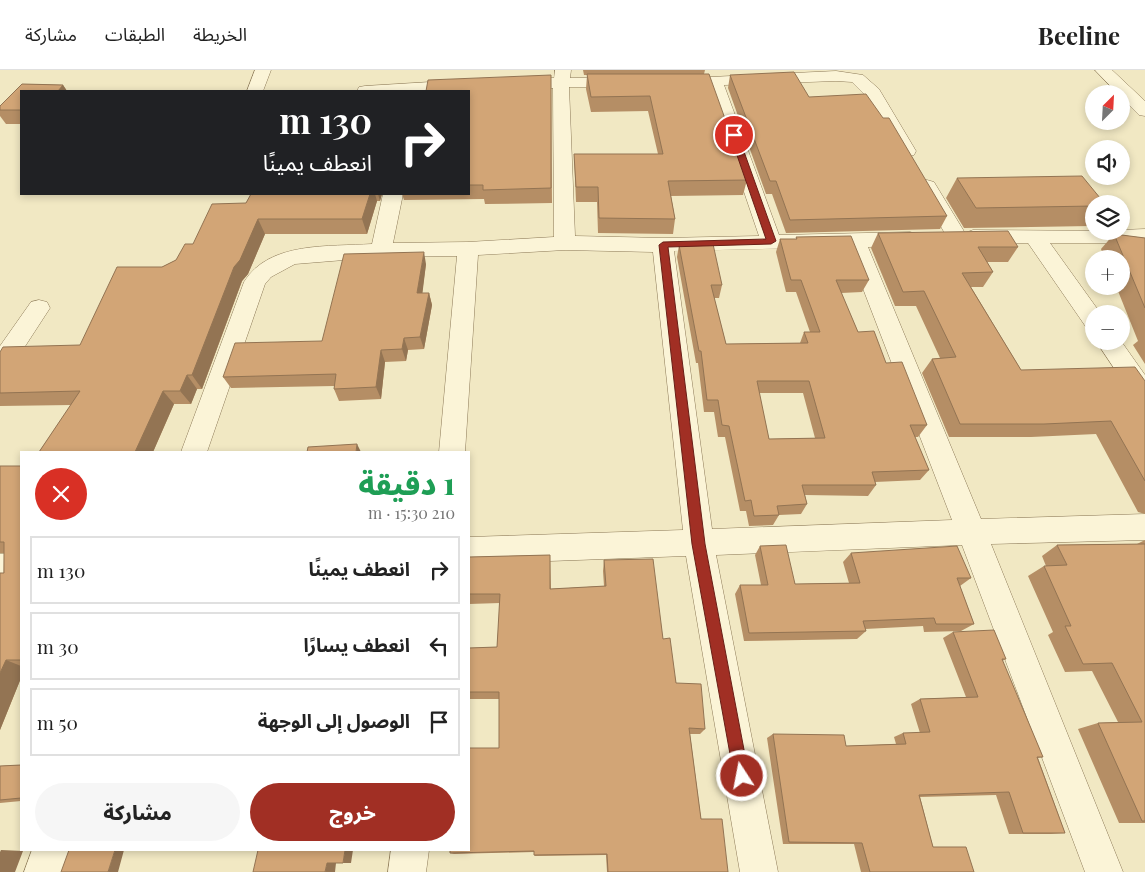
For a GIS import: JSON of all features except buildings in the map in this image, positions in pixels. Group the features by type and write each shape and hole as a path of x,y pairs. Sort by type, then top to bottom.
{"street":[{"path":"255,90 263,70"},
{"path":"417,89 425,70"},
{"path":"1104,70 1145,111"},
{"path":"562,76 565,243"},
{"path":"392,90 489,84 562,76 638,82"},
{"path":"658,82 716,82 836,76 857,78 873,93 915,165 942,238"},
{"path":"716,82 771,241"},
{"path":"381,250 393,195"},
{"path":"194,451 255,282 263,272 291,257 381,250 468,249 565,243 663,245 771,241 1145,236"},
{"path":"1035,238 1085,308"},
{"path":"855,241 1104,872"},
{"path":"663,245 698,544 759,872"},
{"path":"452,451 468,249"},
{"path":"0,365 39,308"},
{"path":"1114,350 1145,394"},
{"path":"470,551 698,544 971,531 1145,527"},
{"path":"0,568 20,568"},
{"path":"43,872 51,851"},
{"path":"407,872 410,851"}],"route":[{"path":"734,135 771,241 663,245 698,544 742,776"}]}
